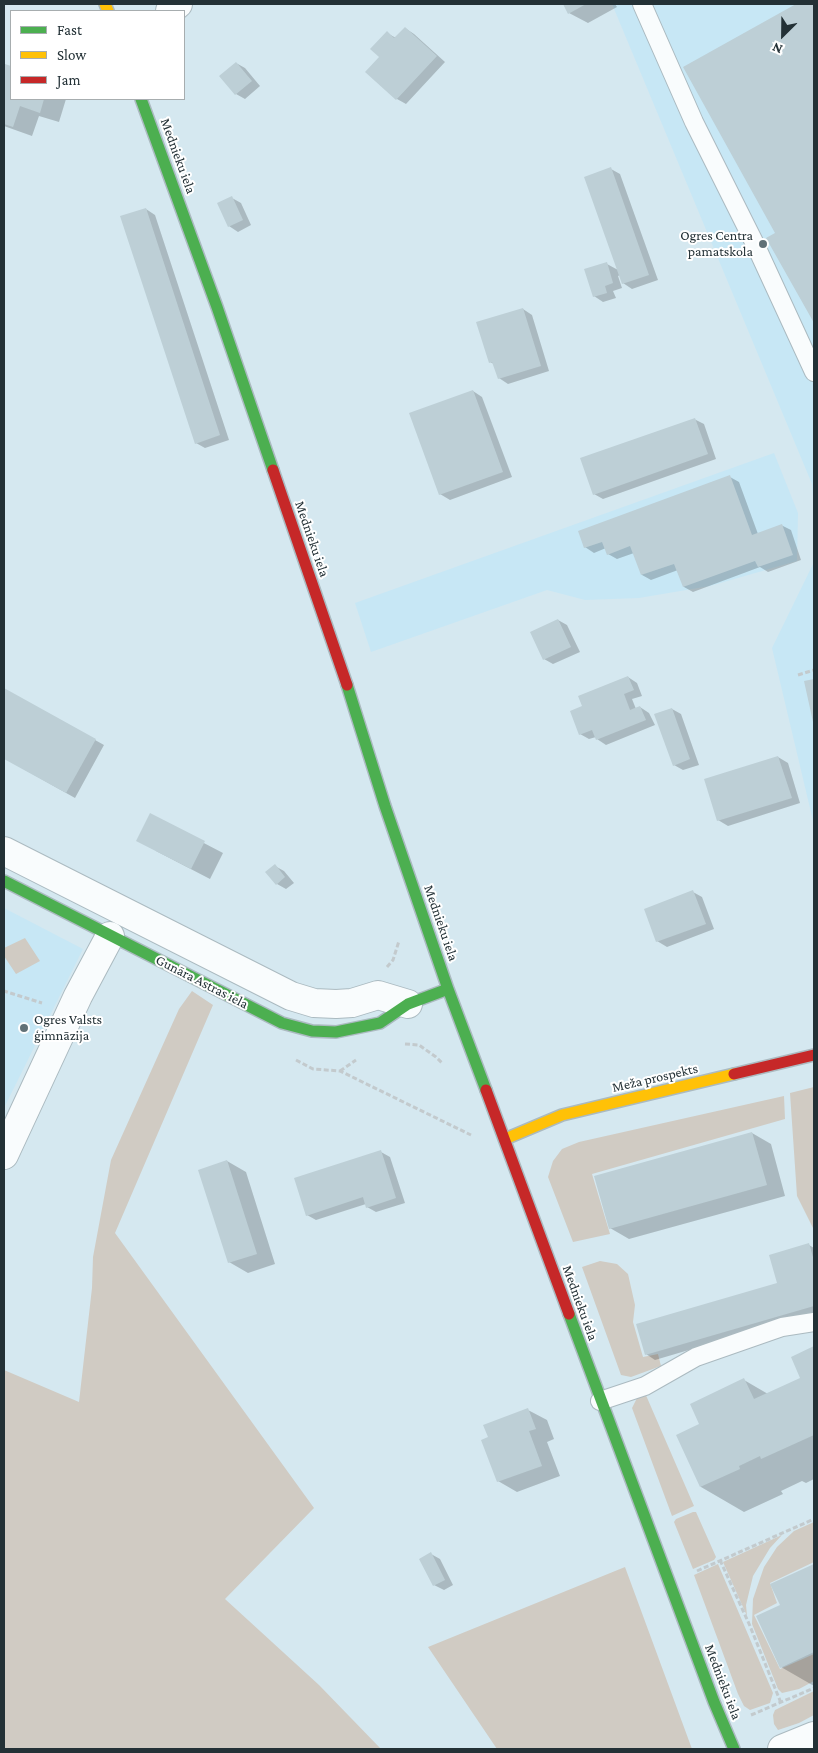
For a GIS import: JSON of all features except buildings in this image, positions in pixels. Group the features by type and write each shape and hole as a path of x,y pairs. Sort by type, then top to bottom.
{"street":[{"name":"Mednieku iela","path":"141,100 217,307 334,646 385,806 448,989 505,1138 600,1402 714,1702 734,1749"},
{"name":"Gunāra Astras iela","path":"4,851 291,996 314,1003 336,1004 352,1003 378,995 408,1004"},
{"name":"Gunāra Astras iela","path":"4,881 282,1023 312,1031 336,1032 380,1023 408,1004 448,989"},
{"path":"4,1155 78,996 110,936"},
{"name":"Meža prospekts","path":"505,1138 562,1115 814,1055"},
{"path":"782,1749 814,1736"}],"lane":[{"path":"642,4 694,122 814,372"},
{"path":"600,1402 645,1386 696,1357 782,1328 814,1322"}],"path":[{"path":"798,675 814,670"},
{"path":"4,990 42,1003"},
{"path":"288,1056 313,1068 340,1071 478,1138"},
{"path":"691,1574 814,1519"},
{"path":"720,1560 750,1626 781,1703"},
{"path":"750,1716 814,1688"}],"shaded area":[{"name":"Ogres Centra pamatskola","path":"612,4 814,4 814,509 812,484"},
{"path":"774,453 798,513 797,561 710,586 639,598 585,600 547,590 371,652 355,603"},
{"path":"814,562 814,825 772,648"},
{"name":"Ogres Valsts ģimnāzija","path":"4,908 83,949 4,1108"},
{"path":"25,938 40,961 16,974 4,956 4,948"},
{"path":"192,991 213,1005 115,1233 314,1508 225,1599 319,1685 381,1749 4,1749 4,1370 79,1402 92,1288 93,1257 111,1160 179,1009"},
{"path":"814,1087 814,1230 797,1196 790,1093"},
{"path":"784,1096 785,1119 592,1174 610,1234 573,1242 548,1177 553,1161 562,1149 579,1142"},
{"path":"600,1261 617,1264 628,1274 635,1305 633,1322 643,1357 658,1354 661,1366 631,1377 621,1375 582,1267"},
{"path":"645,1393 694,1506 672,1516 632,1408 638,1396"},
{"path":"696,1512 716,1557 714,1560 693,1569 674,1522 676,1519"},
{"path":"814,1522 814,1562 770,1583 777,1603 754,1615 780,1669 814,1654 814,1681 799,1689 782,1693 778,1689 752,1624 753,1599 764,1567 777,1547 794,1531"},
{"path":"782,1535 770,1548 753,1576 746,1605 747,1616 723,1562"},
{"path":"718,1564 773,1693 770,1703 750,1710 744,1706 738,1694 694,1575"},
{"path":"625,1567 692,1749 497,1749 428,1647"},
{"path":"814,1691 814,1715 799,1723 778,1730 774,1724 773,1715 775,1710"}],"traffic: fast":[{"path":"141,100 217,307 273,470"},
{"path":"347,685 385,806 448,989 486,1090"},
{"path":"4,881 282,1023 312,1031 336,1032 380,1023 408,1004 448,989"},
{"path":"569,1314 714,1702 734,1749"}],"traffic: slow":[{"path":"105,4 108,10"},
{"path":"505,1139 562,1115 734,1074"}],"traffic: jam":[{"path":"273,470 347,685"},
{"path":"734,1074 814,1055"},
{"path":"486,1090 569,1314"}],"place":[{"name":"Ogres Centra pamatskola","path":"763,244"},
{"name":"Ogres Valsts ģimnāzija","path":"24,1028"}]}
